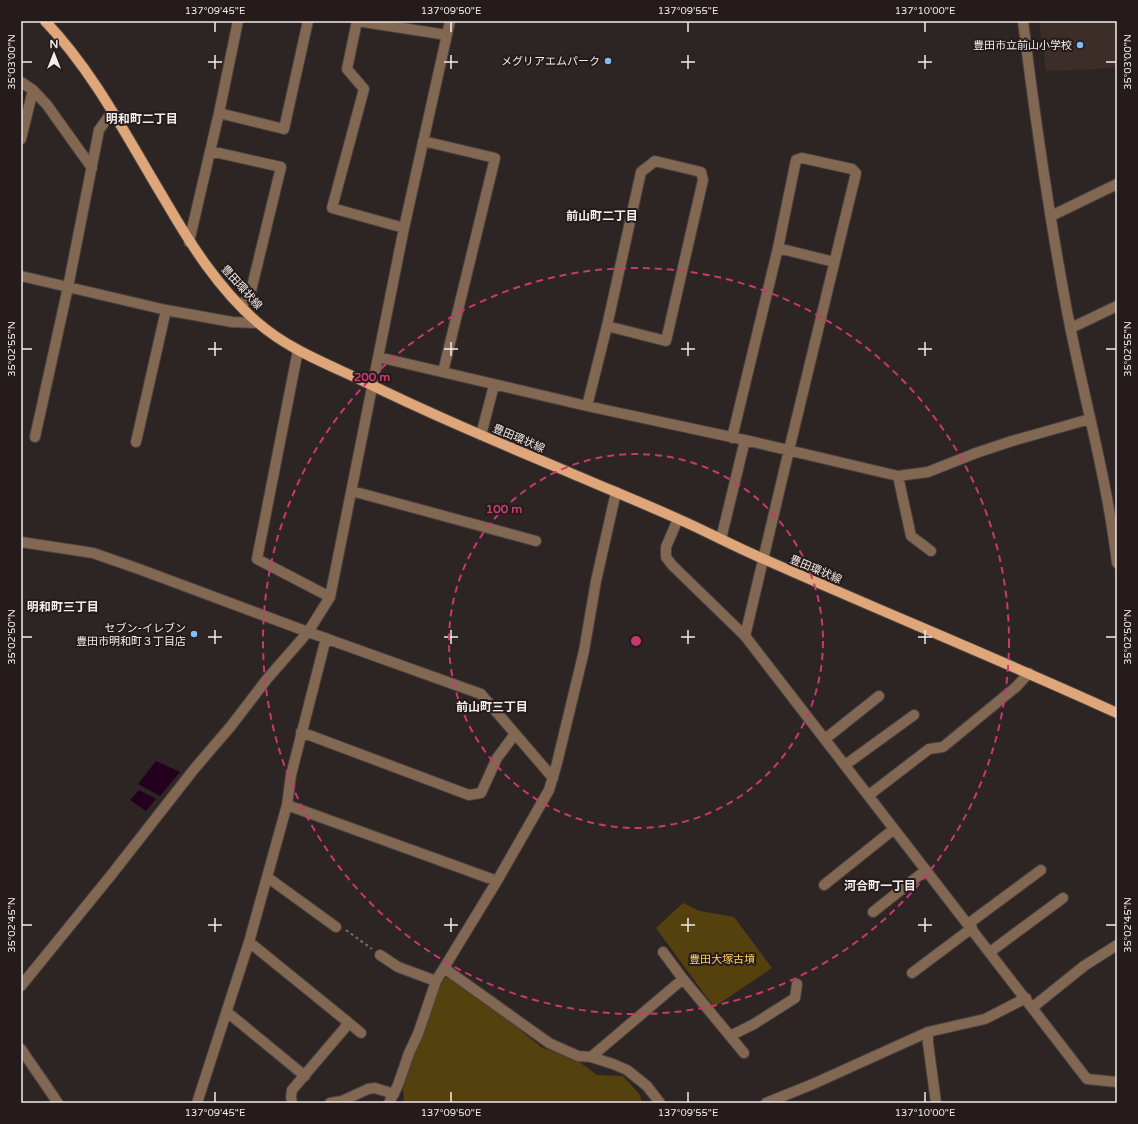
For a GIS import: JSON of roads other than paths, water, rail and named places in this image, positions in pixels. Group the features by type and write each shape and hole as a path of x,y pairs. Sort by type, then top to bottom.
{"main road":[{"name":"豊田環状線","path":"45,21 64,40 112,112 189,242 213,274 258,323 290,347 481,435 678,519 763,559 1117,713"}],"street":[{"path":"189,242 219,113 238,21"},
{"path":"219,113 284,129 308,21"},
{"path":"404,228 332,208 364,89 347,70 357,21 447,35"},
{"path":"21,986 112,874 195,768 231,726 267,679 308,632 330,597 404,228 450,21"},
{"path":"1023,21 1036,124 1051,216 1071,328 1110,515 1117,564"},
{"path":"21,82 33,90 47,105 92,168"},
{"path":"21,139 33,90"},
{"path":"35,437 68,287 99,130 112,112"},
{"path":"423,141 495,158 443,372"},
{"path":"210,151 281,167 250,295 241,306"},
{"path":"732,438 778,248 796,160 802,158 852,169 856,174 745,636"},
{"path":"587,406 607,326 641,172 655,161 701,172 703,180 666,341 607,326"},
{"path":"1051,216 1117,184"},
{"path":"778,248 834,262"},
{"path":"21,276 166,310 232,322 258,323"},
{"path":"1071,328 1117,306"},
{"path":"136,442 166,310"},
{"path":"298,350 257,559 330,597"},
{"path":"378,357 494,385 745,440 898,476 928,472 991,448 1090,419"},
{"path":"481,435 494,385"},
{"path":"721,539 745,440"},
{"path":"898,476 911,536 931,551"},
{"path":"352,491 536,541"},
{"path":"330,1103 342,1101 368,1089 375,1088 391,1098 418,1034 436,981 497,881 548,790 553,778 584,651 596,581 616,492"},
{"path":"678,519 666,547 666,557 672,565 745,636 1033,1007 1087,1079 1117,1082"},
{"path":"21,542 93,553 481,694 553,778"},
{"path":"197,1103 249,942 267,878 287,805 291,775 326,638"},
{"path":"869,795 929,749 943,747 1016,688 1028,673"},
{"path":"825,740 879,696"},
{"path":"845,765 914,715"},
{"path":"302,732 470,795 481,793 497,758 515,734"},
{"path":"287,805 497,881"},
{"path":"824,884 894,829"},
{"path":"873,912 926,870"},
{"path":"912,973 1041,870"},
{"path":"267,878 336,927"},
{"path":"990,952 1063,898"},
{"path":"249,942 362,1033"},
{"path":"1033,1007 1084,966 1117,945"},
{"path":"663,952 683,979 744,1053"},
{"path":"380,955 398,967 436,981"},
{"path":"444,968 549,1043 578,1056 591,1057 614,1064 627,1070 647,1086 660,1103"},
{"path":"591,1057 683,979"},
{"path":"730,1036 754,1024 795,998 797,984"},
{"path":"766,1103 813,1084 928,1032 985,1019 1026,998"},
{"path":"226,1012 305,1076"},
{"path":"292,1103 292,1090 349,1023"},
{"path":"928,1032 928,1043 936,1103"},
{"path":"21,1049 58,1103"}],"place":[{"name":"豊田市立前山小学校","path":"1080,45"},
{"name":"メグリアエムパーク","path":"608,61"},
{"name":"セブン-イレブン 豊田市明和町３丁目店","path":"194,634"}],"district":[{"name":"明和町二丁目","path":"142,119"},
{"name":"前山町二丁目","path":"602,216"},
{"name":"明和町三丁目","path":"63,607"},
{"name":"前山町三丁目","path":"492,707"},
{"name":"河合町一丁目","path":"880,886"}],"park label":[{"name":"豊田大塚古墳","path":"722,959"}]}
